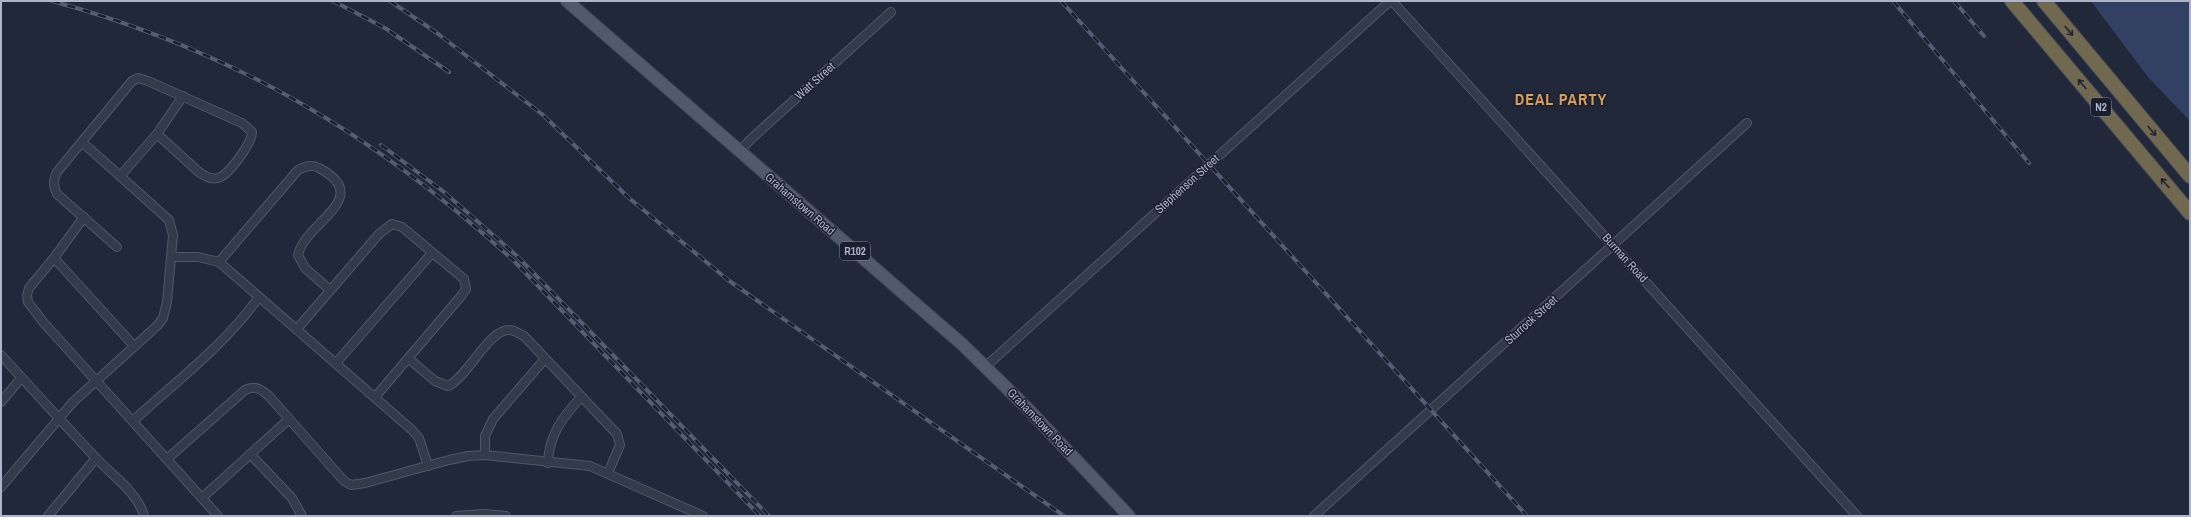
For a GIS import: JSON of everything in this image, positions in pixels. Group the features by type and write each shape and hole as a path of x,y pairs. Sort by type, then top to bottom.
{"highway":[{"name":"N2","path":"2012,1 2190,213"},
{"name":"N2","path":"2044,1 2190,176"}],"main road":[{"name":"Grahamstown Road","path":"567,1 957,340 1129,516"}],"street":[{"name":"Burman Road","path":"1391,1 1857,516"},
{"name":"Stephenson Street","path":"985,367 1391,1"},
{"name":"Watt Street","path":"739,152 891,12"},
{"path":"117,247 56,194 53,186 57,172 135,79 148,81 250,128 252,138 225,174 218,178 208,178 156,134"},
{"path":"121,175 156,134 183,96"},
{"name":"Sturrock Street","path":"1314,516 1747,123"},
{"path":"1,487 58,417 96,380 158,325 166,311 173,235 169,220 121,175 82,142"},
{"path":"219,262 298,170 304,166 316,167 339,184 342,193 338,203 299,249 298,255 305,268 330,290"},
{"path":"84,217 54,258 29,288 27,295 28,302 32,310 218,516"},
{"path":"297,329 382,230 392,224 402,227 464,279 466,289 409,359 376,396"},
{"path":"336,363 432,253"},
{"path":"172,257 198,257 219,262 258,298 376,396 416,434 428,466"},
{"path":"54,258 134,346"},
{"path":"133,421 222,340 248,313 258,298"},
{"path":"409,359 435,381 448,386 457,380 491,341 500,333 510,330 524,336 544,360 612,427 619,440 618,451 608,473"},
{"path":"1,355 96,458 114,474 141,505 144,516"},
{"path":"485,455 485,436 492,419 544,360"},
{"path":"1,402 21,378"},
{"path":"167,458 249,388 258,388 263,391 344,481 351,485 365,483 461,457 485,455 548,463 590,466 703,516"},
{"path":"548,463 550,443 556,428 581,397"},
{"path":"202,498 288,420"},
{"path":"250,454 292,498 302,516"},
{"path":"48,516 96,458"},
{"path":"456,516 484,514 506,516"}],"water":[{"path":"2091,1 2190,1 2190,121 2148,77"}],"railway":[{"path":"52,1 118,21 182,45 242,72 300,102 409,174 462,216 514,261 760,516"},
{"path":"333,1 385,28 449,72"},
{"path":"390,1 437,33 543,115 629,198 728,280 1064,516"},
{"path":"1061,1 1527,516"},
{"path":"1893,1 2029,163"},
{"path":"1954,1 1984,36"},
{"path":"381,145 444,192 517,256 769,516"}],"district":[{"name":"DEAL PARTY","path":"1561,99"}]}
